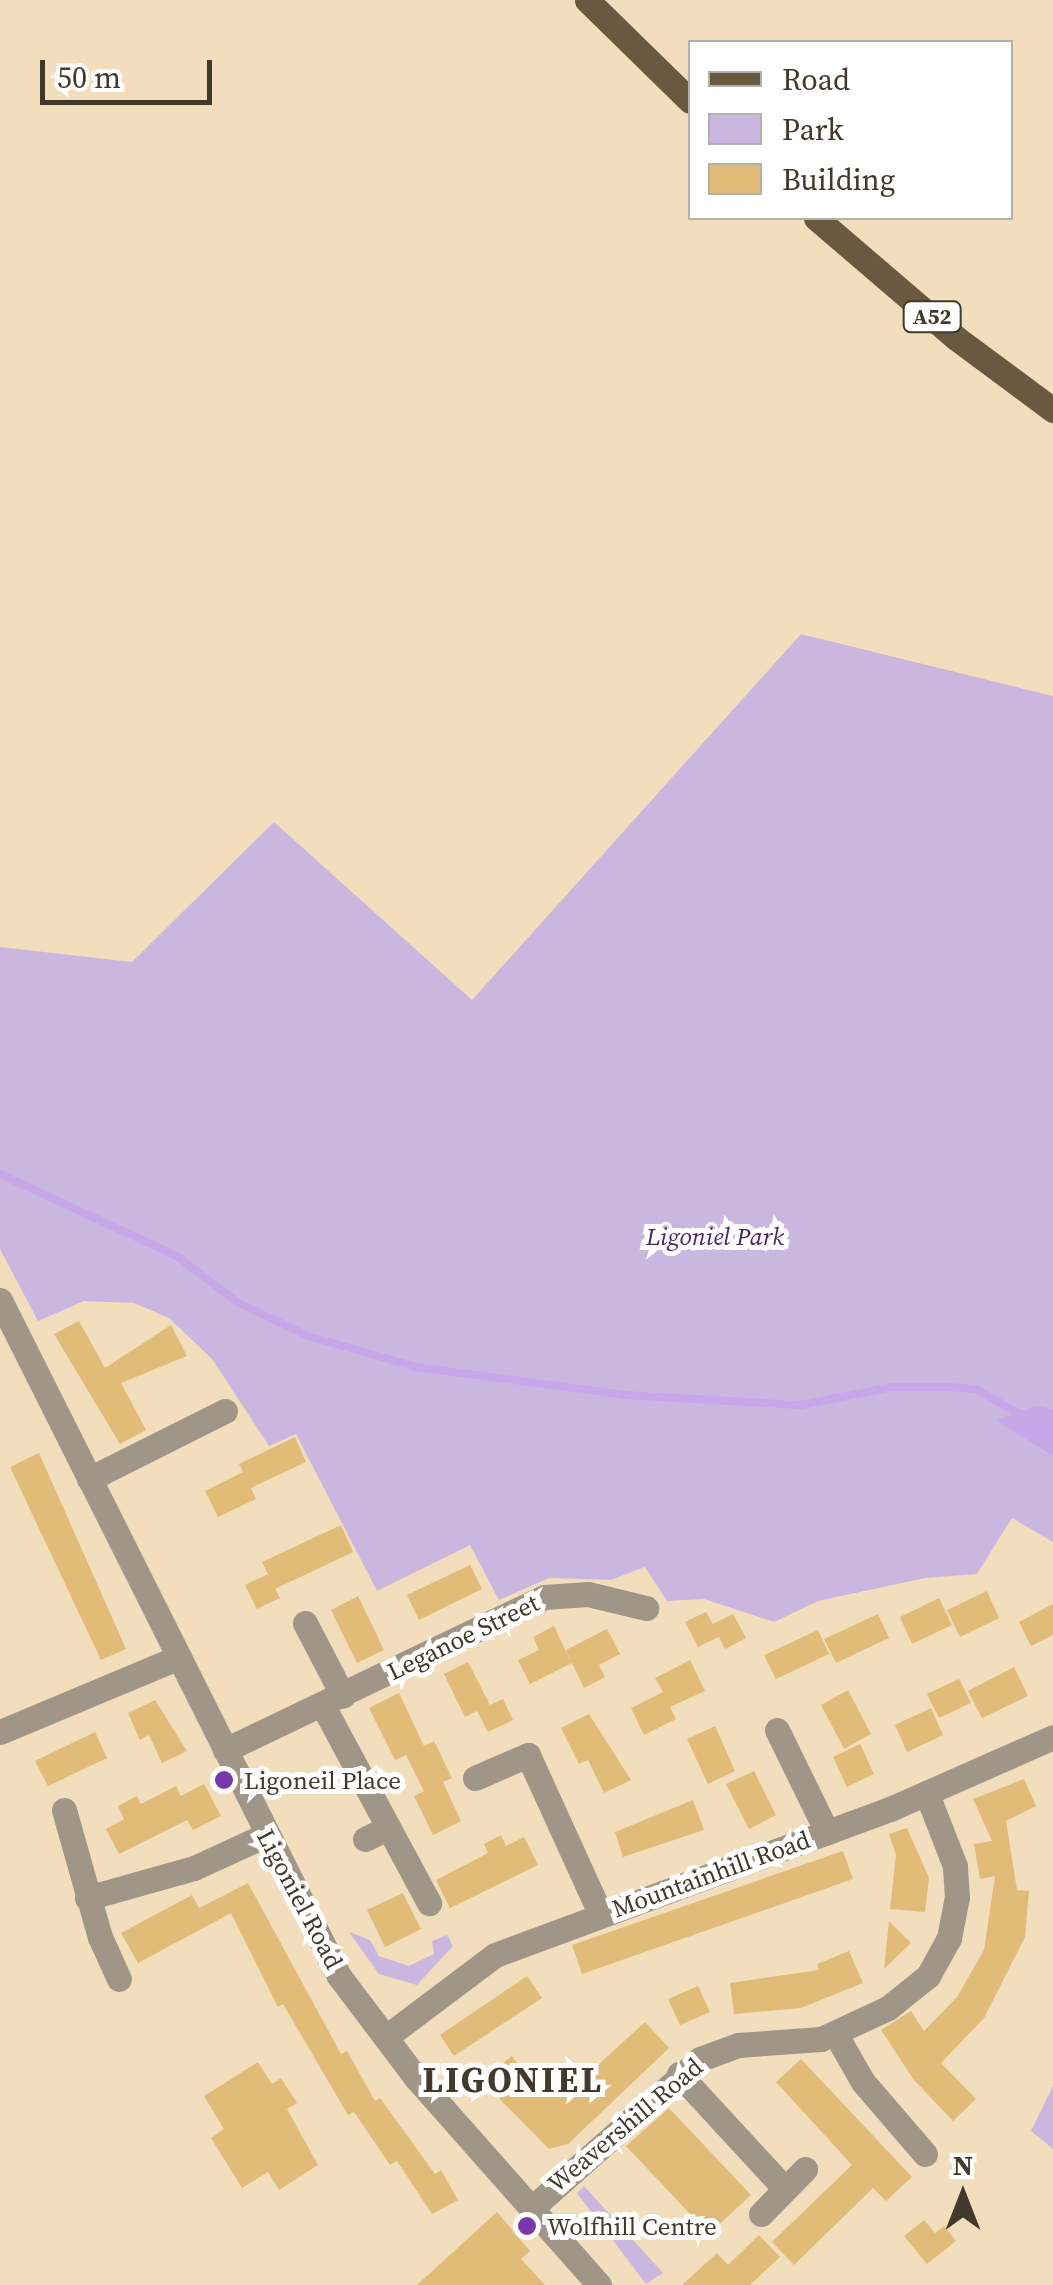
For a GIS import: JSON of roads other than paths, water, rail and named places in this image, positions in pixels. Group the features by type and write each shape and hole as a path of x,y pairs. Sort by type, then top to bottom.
{"main road":[{"path":"588,0 688,99"},
{"name":"A52","path":"818,220 1053,410"}],"street":[{"name":"Ligoniel Road","path":"0,1300 266,1836 340,1976 386,2038 599,2285"},
{"path":"89,1479 225,1410"},
{"name":"Leganoe Street","path":"225,1750 333,1702 544,1597 588,1594 646,1608"},
{"path":"305,1623 377,1834 428,1904"},
{"path":"0,1732 178,1658"},
{"path":"777,1730 827,1832"},
{"name":"Mountainhill Road","path":"386,2038 471,1968 600,1914 927,1794 1053,1737"},
{"path":"475,1778 528,1755 600,1914"},
{"name":"Weavershill Road","path":"533,2208 679,2074 738,2045 798,2046 835,2033 911,1992 950,1938 955,1866 927,1794"},
{"path":"64,1810 87,1898 119,1979"},
{"path":"87,1898 194,1868 266,1836"},
{"path":"835,2033 863,2082 924,2154"},
{"path":"679,2074 785,2188"},
{"path":"761,2214 804,2169"}],"waterway":[{"path":"0,1174 177,1256 237,1302 308,1336 416,1367 625,1395 801,1405 892,1387 976,1389 1023,1416"}],"place":[{"name":"Ligoneil Place","path":"224,1780"},
{"name":"Wolfhill Centre","path":"527,2226"}],"district":[{"name":"LIGONIEL","path":"513,2080"}],"park label":[{"name":"Ligoniel Park","path":"715,1236"}]}
